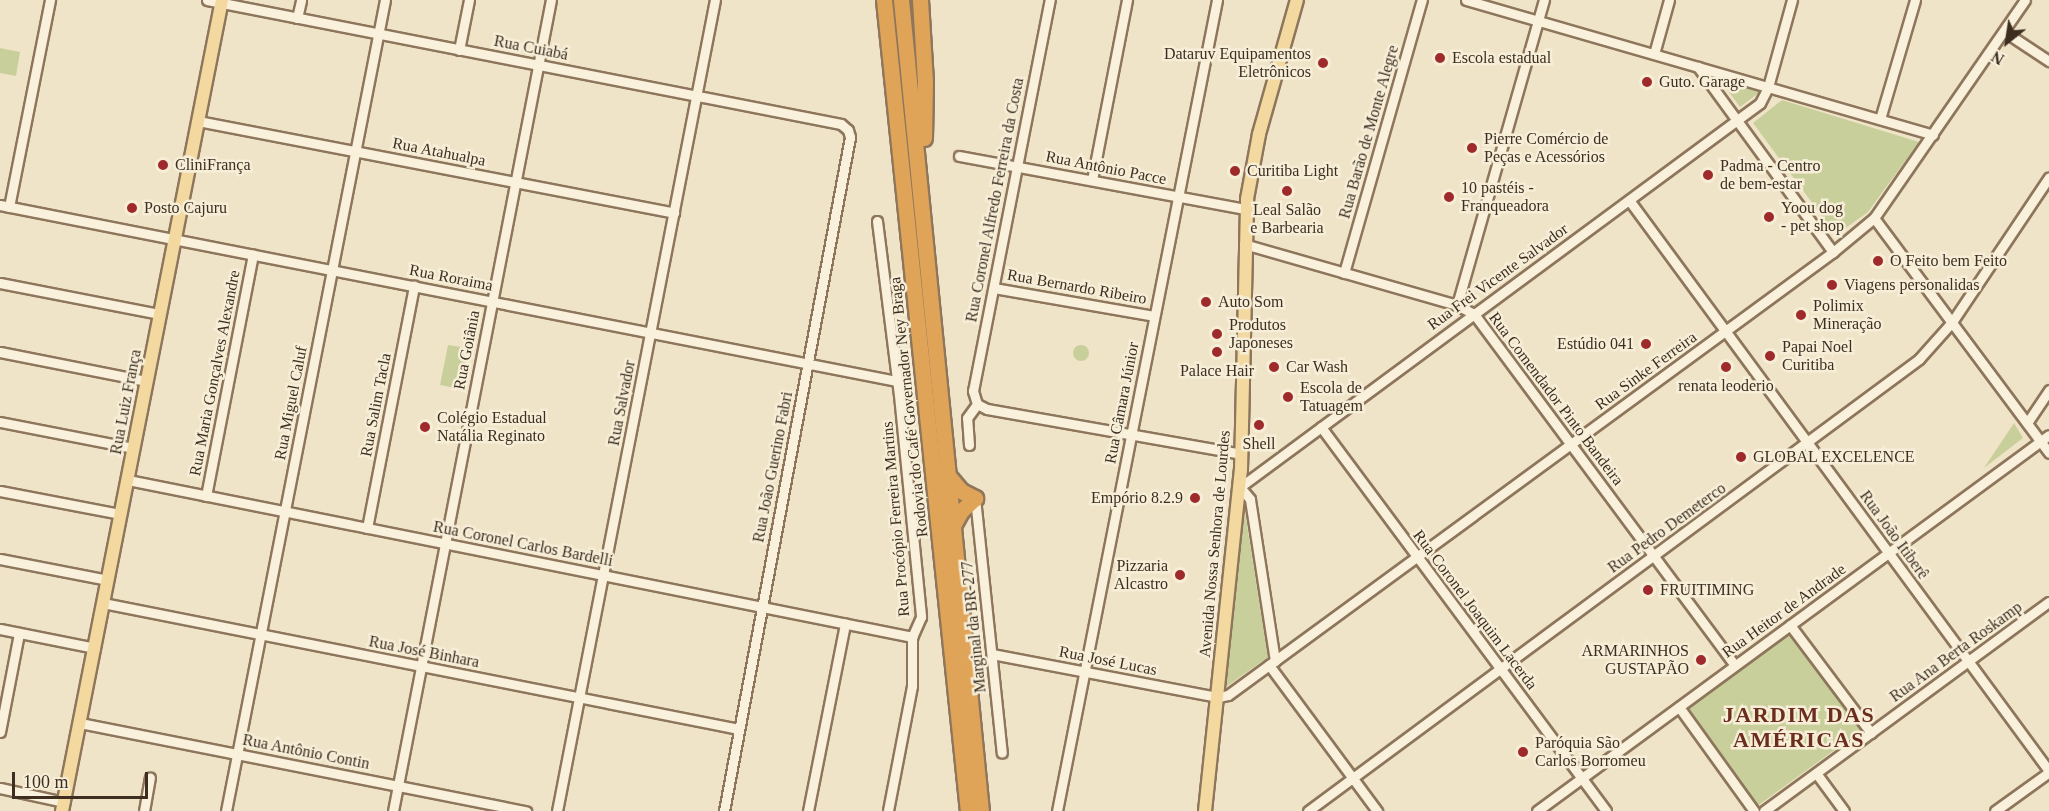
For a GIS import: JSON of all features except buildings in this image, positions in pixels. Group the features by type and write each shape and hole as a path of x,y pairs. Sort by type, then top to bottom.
{"highway":[{"path":"875,0 884,60 894,90"},
{"name":"Rodovia do Café Governador Ney Braga","path":"884,0 968,811"},
{"name":"Rodovia do Café Governador Ney Braga","path":"901,0 921,182 946,473 981,811"},
{"path":"920,0 925,81 921,182"},
{"path":"946,473 961,491 975,498 961,511 952,527"}],"main road":[{"name":"Avenida Nossa Senhora de Lourdes","path":"1205,811 1240,487 1246,209 1259,134 1297,0"},
{"name":"Rua Luiz França","path":"63,807 222,1"}],"street":[{"path":"4,206 50,0"},
{"name":"Rua Cuiabá","path":"207,0 222,1 297,18 841,124 848,130"},
{"path":"297,18 301,0"},
{"name":"Rua Miguel Caluf","path":"226,811 385,0"},
{"path":"459,50 469,0"},
{"name":"Rua Goiânia","path":"393,811 550,0"},
{"name":"Rua Salvador","path":"557,811 715,0"},
{"name":"Rua Coronel Alfredo Ferreira da Costa","path":"977,404 973,391 1050,0"},
{"path":"1092,180 1127,0"},
{"name":"Rua Câmara Júnior","path":"1057,811 1217,0"},
{"name":"Rua Barão de Monte Alegre","path":"1344,273 1422,0"},
{"path":"1466,0 1933,135"},
{"path":"1457,305 1544,0"},
{"path":"1654,54 1669,0"},
{"path":"1768,87 1792,0"},
{"path":"1880,119 1915,0"},
{"name":"Rua Sinke Ferreira","path":"1218,697 1228,695 1272,663 1833,252 1874,218 2025,0"},
{"path":"2005,32 2049,61"},
{"path":"1698,67 1833,252"},
{"name":"Rua Frei Vicente Salvador","path":"1240,487 1760,103 1768,87"},
{"name":"Rua Atahualpa","path":"198,121 674,213"},
{"name":"Rua João Guerino Fabri","path":"724,811 850,137 848,130"},
{"name":"Rua Antônio Pacce","path":"959,156 1246,209"},
{"name":"Rua Pedro Demeterco","path":"1308,811 1919,359 1952,322 2049,177"},
{"name":"Rua João Itiberê","path":"1629,200 2049,772"},
{"name":"Rua Roraima","path":"4,206 896,381"},
{"path":"1874,218 2049,453"},
{"name":"Rua Procópio Ferreira Martins","path":"878,221 921,617 912,638 912,686 888,811"},
{"name":"Rua Comendador Pinto Bandeira","path":"1244,244 1457,305 1474,314 1736,665"},
{"name":"Rua Maria Gonçalves Alexandre","path":"207,496 253,255"},
{"path":"0,283 160,314"},
{"name":"Rua Salim Tacla","path":"367,528 414,286"},
{"name":"Rua Bernardo Ribeiro","path":"994,288 1154,316"},
{"path":"0,352 147,381"},
{"path":"2027,423 2049,390"},
{"path":"969,445 967,418 977,404 987,409 1242,454"},
{"path":"0,422 134,448"},
{"name":"Rua Coronel Joaquim Lacerda","path":"1321,427 1606,811"},
{"name":"Rua Heitor de Andrade","path":"1537,811 2049,435"},
{"name":"Rua Coronel Carlos Bardelli","path":"128,480 912,638"},
{"path":"1240,487 1250,499 1272,663 1377,811"},
{"path":"0,491 121,514"},
{"name":"Marginal da BR-277","path":"975,498 1002,753"},
{"path":"0,559 108,580"},
{"name":"Rua Ana Berta Roskamp","path":"1764,811 2049,602"},
{"name":"Rua José Binhara","path":"103,603 739,729"},
{"path":"808,811 845,624"},
{"path":"1791,625 1871,733"},
{"path":"0,629 95,648"},
{"path":"0,732 19,633"},
{"name":"Rua José Lucas","path":"992,654 1218,697"},
{"path":"1679,707 1754,811"},
{"name":"Rua Antônio Contin","path":"80,723 526,811"},
{"path":"1995,811 2049,772"},
{"path":"1816,773 1844,811"},
{"path":"144,811 150,778"},
{"path":"0,788 63,807"}],"green space":[{"path":"0,48 20,52 16,76 0,73"},
{"path":"1721,81 1760,92 1740,107"},
{"path":"1782,100 1919,142 1868,212 1836,235 1753,123"},
{"path":"448,345 468,348 460,389 440,385"},
{"path":"1081,345 1089,353 1081,361 1073,353"},
{"path":"2014,423 2023,438 1984,468"},
{"path":"1244,506 1268,657 1223,689"},
{"path":"1788,632 1862,730 1756,807 1684,708"}],"place":[{"name":"Escola estadual","path":"1440,58"},
{"name":"Dataruv Equipamentos Eletrônicos","path":"1323,63"},
{"name":"Guto. Garage","path":"1647,82"},
{"name":"Pierre Comércio de Peças e Acessórios","path":"1472,148"},
{"name":"CliniFrança","path":"163,165"},
{"name":"Curitiba Light","path":"1235,171"},
{"name":"Padma - Centro de bem-estar","path":"1708,175"},
{"name":"Leal Salão e Barbearia","path":"1287,191"},
{"name":"10 pastéis - Franqueadora","path":"1449,197"},
{"name":"Posto Cajuru","path":"132,208"},
{"name":"Yoou dog - pet shop","path":"1769,217"},
{"name":"O Feito bem Feito","path":"1878,261"},
{"name":"Viagens personalidas","path":"1832,285"},
{"name":"Auto Som","path":"1206,302"},
{"name":"Polimix Mineração","path":"1801,315"},
{"name":"Produtos Japoneses","path":"1217,334"},
{"name":"Estúdio 041","path":"1646,344"},
{"name":"Palace Hair","path":"1217,352"},
{"name":"Papai Noel Curitiba","path":"1770,356"},
{"name":"Car Wash","path":"1274,367"},
{"name":"renata leoderio","path":"1726,367"},
{"name":"Escola de Tatuagem","path":"1288,397"},
{"name":"Shell","path":"1259,425"},
{"name":"Colégio Estadual Natália Reginato","path":"425,427"},
{"name":"GLOBAL EXCELENCE","path":"1741,457"},
{"name":"Empório 8.2.9","path":"1195,498"},
{"name":"Pizzaria Alcastro","path":"1180,575"},
{"name":"FRUITIMING","path":"1648,590"},
{"name":"ARMARINHOS GUSTAPÃO","path":"1701,660"},
{"name":"Paróquia São Carlos Borromeu","path":"1523,752"}],"district":[{"name":"JARDIM DAS AMÉRICAS","path":"1799,726"}]}
